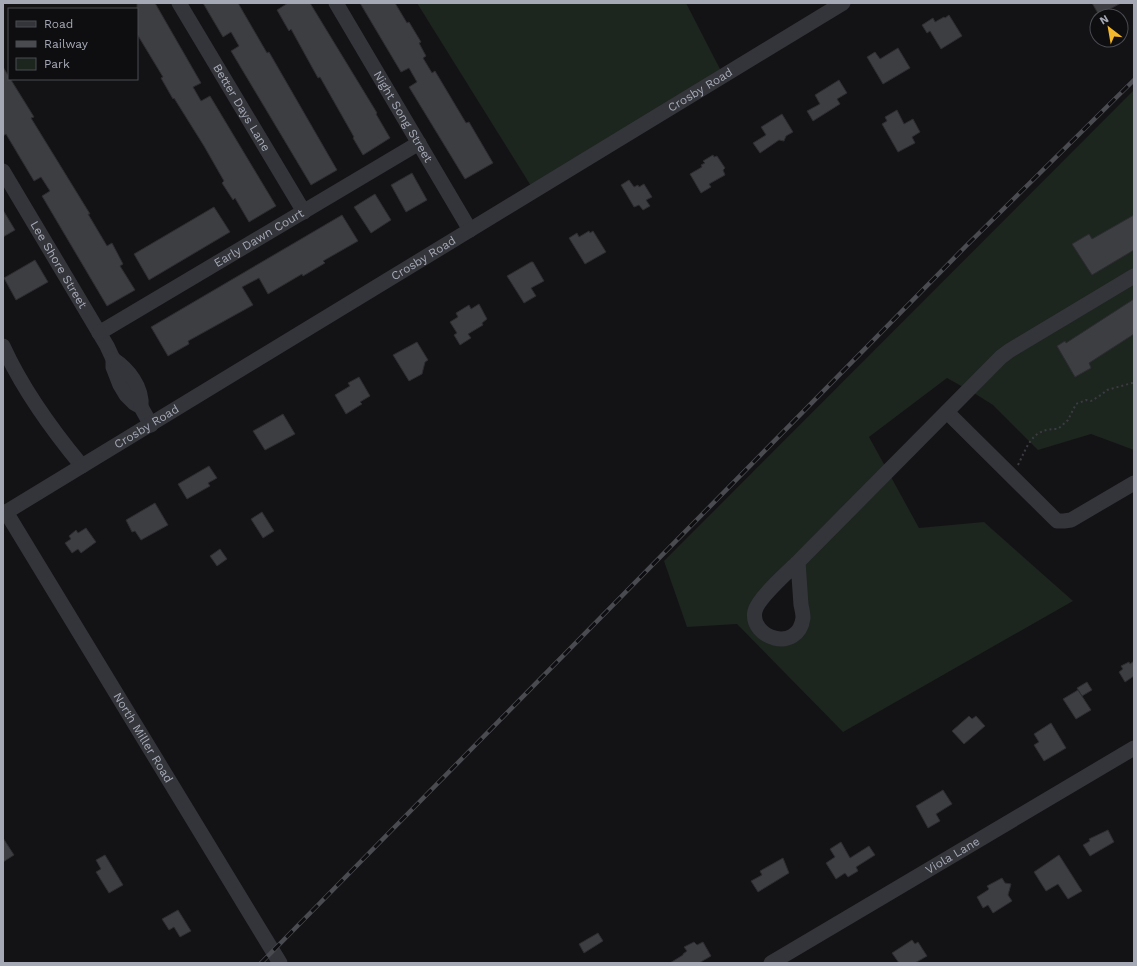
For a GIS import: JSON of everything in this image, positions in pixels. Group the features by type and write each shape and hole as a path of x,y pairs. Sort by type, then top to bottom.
{"street":[{"name":"Better Days Lane","path":"179,3 304,212"},
{"name":"Night Song Street","path":"336,3 470,230"},
{"name":"Crosby Road","path":"4,513 844,3"},
{"name":"Early Dawn Court","path":"99,333 419,143"},
{"name":"Lee Shore Street","path":"3,171 99,333 113,359 113,367 123,375 126,396 141,407 151,424"},
{"path":"798,562 803,617 798,631 789,638 774,639 762,632 756,621 755,611 763,598 798,562 1001,357 1134,276"},
{"path":"3,346 41,412 63,444 82,466"},
{"path":"947,412 1057,521 1071,520 1134,483"},
{"name":"North Miller Road","path":"4,513 280,963"},
{"name":"Viola Lane","path":"771,963 1134,748"}],"path":[{"path":"1012,477 1032,438 1038,432 1049,429 1058,429 1068,420 1076,404 1086,400 1091,401 1106,390 1132,383 1134,381"}],"green space":[{"path":"417,3 686,3 721,71 531,186"},
{"path":"1134,90 1134,269 963,387 947,378 869,437 885,466 795,556 792,557 792,560 750,621 792,643 804,565 891,477 919,528 984,522 1073,601 843,732 737,624 687,627 664,561"},
{"path":"1134,283 1134,450 1091,434 1038,450 993,405 974,393 1005,362"}],"building":[{"path":"137,3 155,3 201,83 193,87 201,101 210,96 276,206 249,222 235,198 233,200 222,183 224,181 204,146 174,98 173,99 161,78 163,77 138,36"},
{"path":"203,3 238,3 267,53 269,52 337,170 311,185 231,51 239,46 231,32 223,37"},
{"path":"288,3 310,3 377,113 376,114 390,138 363,155 320,77 318,78 291,29 289,31 277,10"},
{"path":"360,3 395,3 421,42 419,43 426,56 423,58 432,73 435,71 466,123 469,122 493,163 465,179 409,87 417,82 409,68 401,72"},
{"path":"1092,3 1121,3 1112,8 1095,8"},
{"path":"949,15 962,36 941,49 930,31 927,33 922,25 933,18 935,22"},
{"path":"898,48 910,68 883,84 867,57 875,52 880,59"},
{"path":"3,67 8,75 8,80 11,80 34,117 31,118 90,214 88,214 107,246 112,243 123,264 120,266 135,290 107,306 42,196 50,191 41,177 34,181 6,134 3,136"},
{"path":"839,80 847,93 837,99 840,104 813,121 807,111 820,104 815,95"},
{"path":"897,110 904,124 913,119 920,132 912,137 915,143 898,152 882,124 887,121 885,117"},
{"path":"782,114 793,132 786,136 784,141 779,140 760,153 753,143 766,135 761,127"},
{"path":"713,155 714,157 717,156 725,168 723,170 725,175 709,184 711,187 701,193 690,174 702,167 701,165 705,163 703,161"},
{"path":"412,173 427,200 406,212 391,185"},
{"path":"629,180 634,187 638,185 639,187 644,184 652,197 646,200 650,206 643,210 639,205 634,207 621,185"},
{"path":"375,194 391,220 371,233 354,207"},
{"path":"214,207 230,232 149,280 134,254"},
{"path":"3,210 15,230 3,237"},
{"path":"342,215 358,241 323,261 325,263 303,276 302,274 268,294 259,278 242,287 253,305 188,341 189,344 168,356 151,327"},
{"path":"1134,215 1134,250 1092,275 1072,244 1089,234 1092,239"},
{"path":"589,231 590,233 593,231 606,252 585,264 569,238 577,233 579,237"},
{"path":"35,260 48,282 16,300 4,278"},
{"path":"533,262 544,281 531,288 536,296 524,303 507,276"},
{"path":"1134,299 1134,334 1089,363 1091,368 1075,377 1057,346 1065,341 1066,343"},
{"path":"479,304 487,319 482,323 483,325 468,334 471,338 460,345 454,335 457,333 450,322 458,317 456,313 469,305 471,309"},
{"path":"417,342 428,360 425,362 422,374 409,381 393,355"},
{"path":"359,377 370,396 360,402 362,404 346,414 335,395 350,386 348,383"},
{"path":"283,414 295,434 265,450 253,431"},
{"path":"209,466 217,478 208,483 210,486 187,499 178,484"},
{"path":"155,503 168,525 141,540 135,531 132,532 126,520"},
{"path":"262,512 274,531 263,538 251,519"},
{"path":"86,528 96,542 81,553 78,549 72,553 65,543 71,539 69,536 76,530 78,533"},
{"path":"220,549 227,559 217,566 210,556"},
{"path":"1134,661 1134,676 1125,682 1119,672 1123,669 1121,666 1129,662 1130,664"},
{"path":"1087,682 1092,690 1082,696 1077,688"},
{"path":"1078,690 1091,710 1076,719 1063,699"},
{"path":"969,716 972,719 976,716 985,726 964,744 952,731"},
{"path":"1051,723 1066,748 1044,761 1034,745 1039,742 1034,734"},
{"path":"943,790 952,804 936,814 940,821 928,828 916,806"},
{"path":"1108,830 1114,842 1090,856 1083,845 1090,841 1089,839"},
{"path":"3,838 14,855 3,862"},
{"path":"841,842 850,858 869,846 875,855 856,867 858,871 848,877 845,873 836,879 826,863 835,857 830,849"},
{"path":"105,855 123,885 109,893 96,872 101,869 96,860"},
{"path":"1059,855 1082,891 1068,899 1058,884 1046,891 1034,872"},
{"path":"783,858 789,873 758,892 751,881 762,875 760,871"},
{"path":"1002,878 1005,883 1011,884 1008,895 1012,901 993,913 988,905 983,908 977,897 989,889 987,886"},
{"path":"178,910 191,931 180,937 174,927 169,930 162,919"},
{"path":"598,933 603,941 584,953 579,944"},
{"path":"912,940 915,944 918,942 927,956 915,963 899,963 892,953"},
{"path":"694,942 697,945 703,942 711,956 699,963 670,963 687,951 684,947"}],"railway":[{"path":"261,963 966,246 1134,80"}]}
